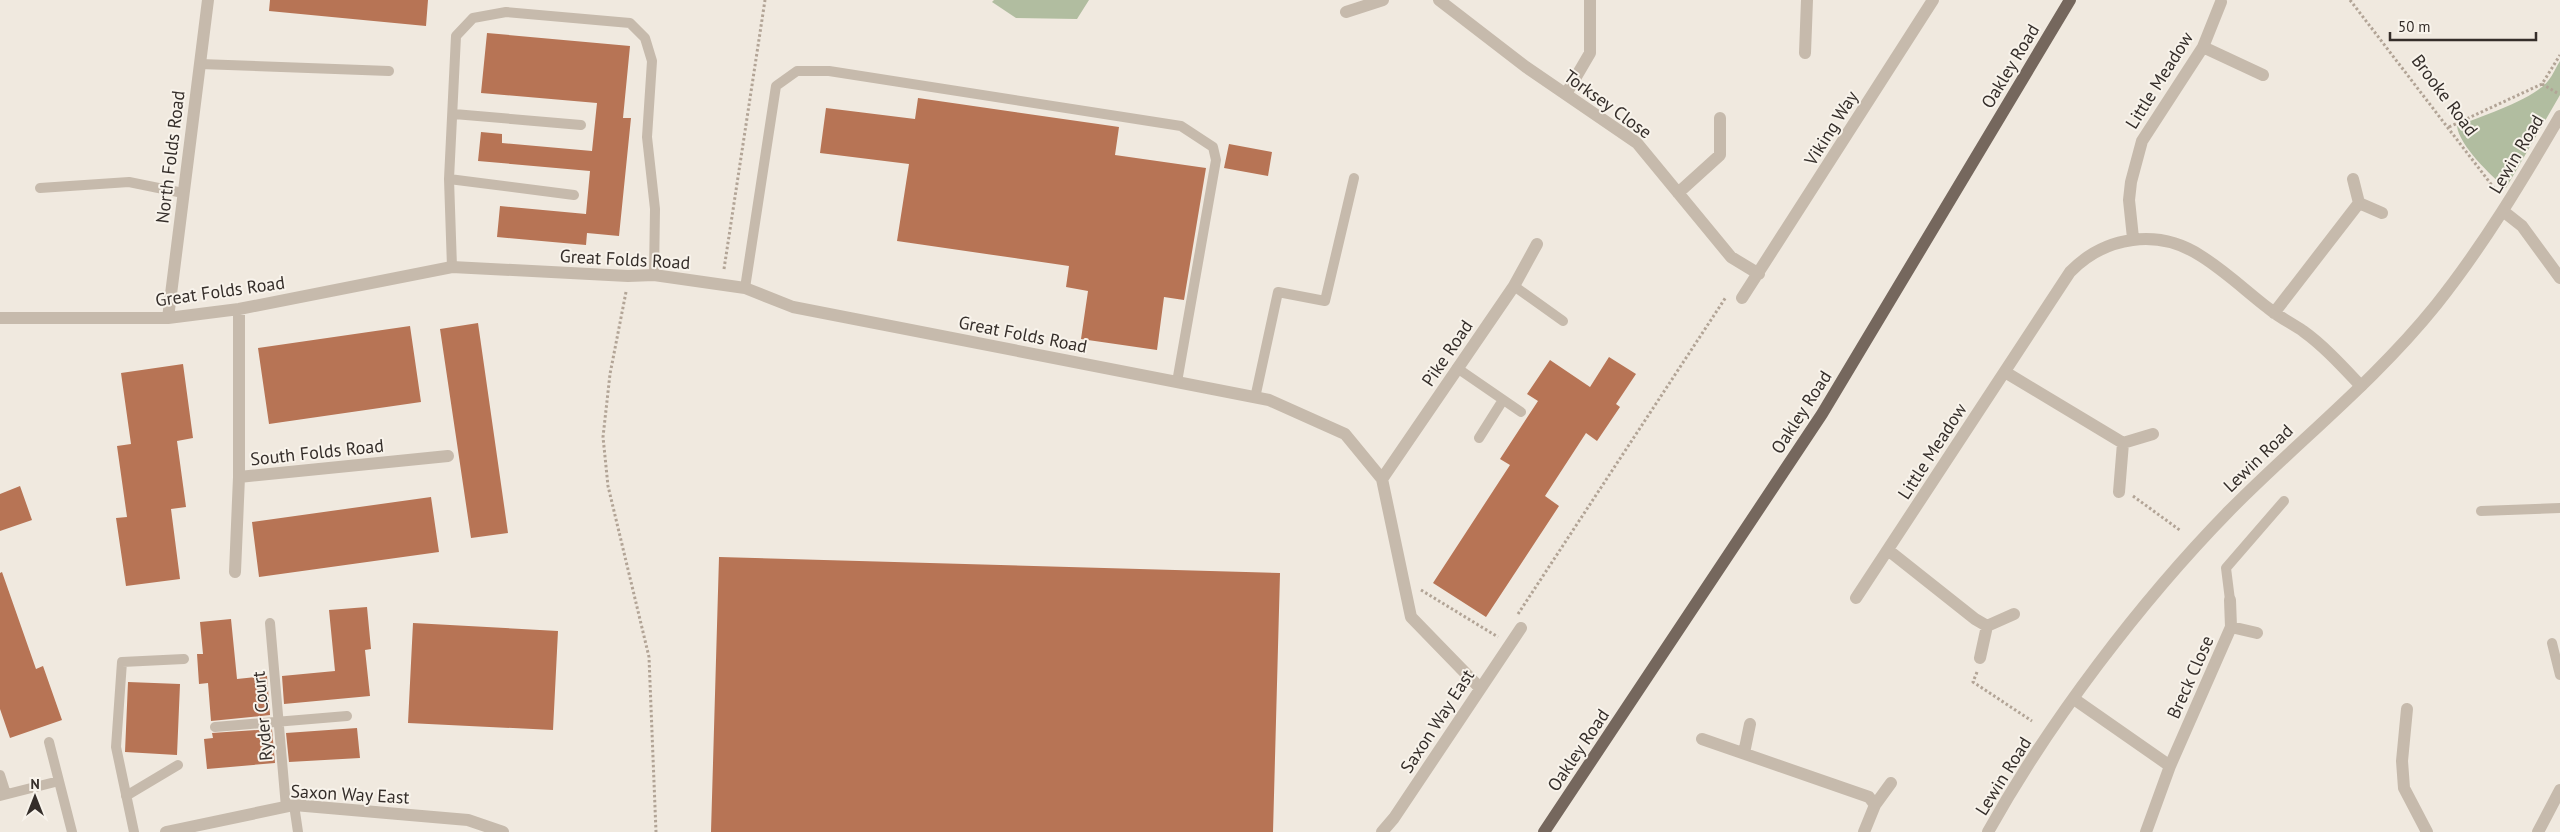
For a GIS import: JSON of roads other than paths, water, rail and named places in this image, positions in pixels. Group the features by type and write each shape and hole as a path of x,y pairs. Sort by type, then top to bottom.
{"main road":[{"name":"Oakley Road","path":"1544,832 1822,414 2070,0"}],"street":[{"name":"North Folds Road","path":"168,318 208,0"},
{"path":"1346,12 1383,0"},
{"name":"Torksey Close","path":"1439,0 1566,94 1637,143 1731,257 1759,274"},
{"path":"1566,94 1590,52 1590,0"},
{"path":"1805,52 1807,0"},
{"name":"Viking Way","path":"1742,298 1933,0"},
{"name":"Little Meadow","path":"2133,238 2129,200 2131,182 2142,141 2203,47 2221,2"},
{"path":"2203,47 2263,75"},
{"name":"Lewin Road","path":"1988,832 2074,699 2133,622 2227,513 2287,453 2394,354 2435,306 2473,257 2560,116"},
{"path":"1678,193 1720,155 1720,118"},
{"path":"2353,179 2360,202 2382,213"},
{"path":"2274,313 2360,202"},
{"path":"2503,211 2522,226 2560,278"},
{"name":"Little Meadow","path":"1856,598 2076,266 2096,251 2133,238 2170,242 2201,256 2274,313 2304,332 2361,386"},
{"name":"Pike Road","path":"1382,479 1514,286 1537,244"},
{"name":"Great Folds Road","path":"0,318 168,318 239,309 452,267 628,276 654,275 745,288 793,307 1268,400 1345,434 1382,479"},
{"name":"South Folds Road","path":"239,309 239,477 448,456"},
{"path":"2005,372 2123,443 2153,434"},
{"path":"2119,492 2123,443"},
{"path":"235,572 239,477"},
{"path":"1382,479 1411,617 1479,687"},
{"path":"1888,550 1975,619 1987,626"},
{"name":"Breck Close","path":"2146,832 2170,766 2231,627 2230,600"},
{"path":"1987,626 2014,614"},
{"path":"1980,658 1987,626"},
{"path":"2231,627 2257,633"},
{"name":"Saxon Way East","path":"1382,832 1394,818 1479,687 1521,628"},
{"path":"2074,699 2170,766"},
{"path":"2407,709 2402,761 2404,788 2427,832"},
{"path":"1744,753 1750,724"},
{"path":"1702,739 1856,791 1869,797 1874,805"},
{"path":"1864,832 1874,805 1891,782"},
{"path":"2538,832 2560,790"},
{"name":"Saxon Way East","path":"166,832 290,806 468,820 503,832"}],"lane":[{"path":"452,267 449,179 454,114 456,36 473,18 506,12 630,23 645,38 652,61 647,137 655,209 654,275"},
{"path":"200,64 389,71"},
{"path":"745,288 776,86 797,71 829,71 1181,126 1213,147 1216,160 1177,382"},
{"path":"454,114 581,125"},
{"path":"1256,398 1278,292 1325,301 1354,178"},
{"path":"449,179 574,195"},
{"path":"40,188 128,182 183,193"},
{"path":"1514,286 1563,321"},
{"path":"1458,368 1522,412"},
{"path":"1478,438 1503,400"},
{"path":"2230,600 2226,568 2284,502"},
{"path":"2482,510 2560,508"},
{"name":"Ryder Court","path":"270,623 290,806 298,832"},
{"path":"2552,643 2560,675"},
{"path":"134,832 116,747 122,662 184,659"},
{"path":"215,727 347,716"},
{"path":"49,742 72,832"},
{"path":"126,796 178,765"},
{"path":"0,775 3,795 59,780"}]}
